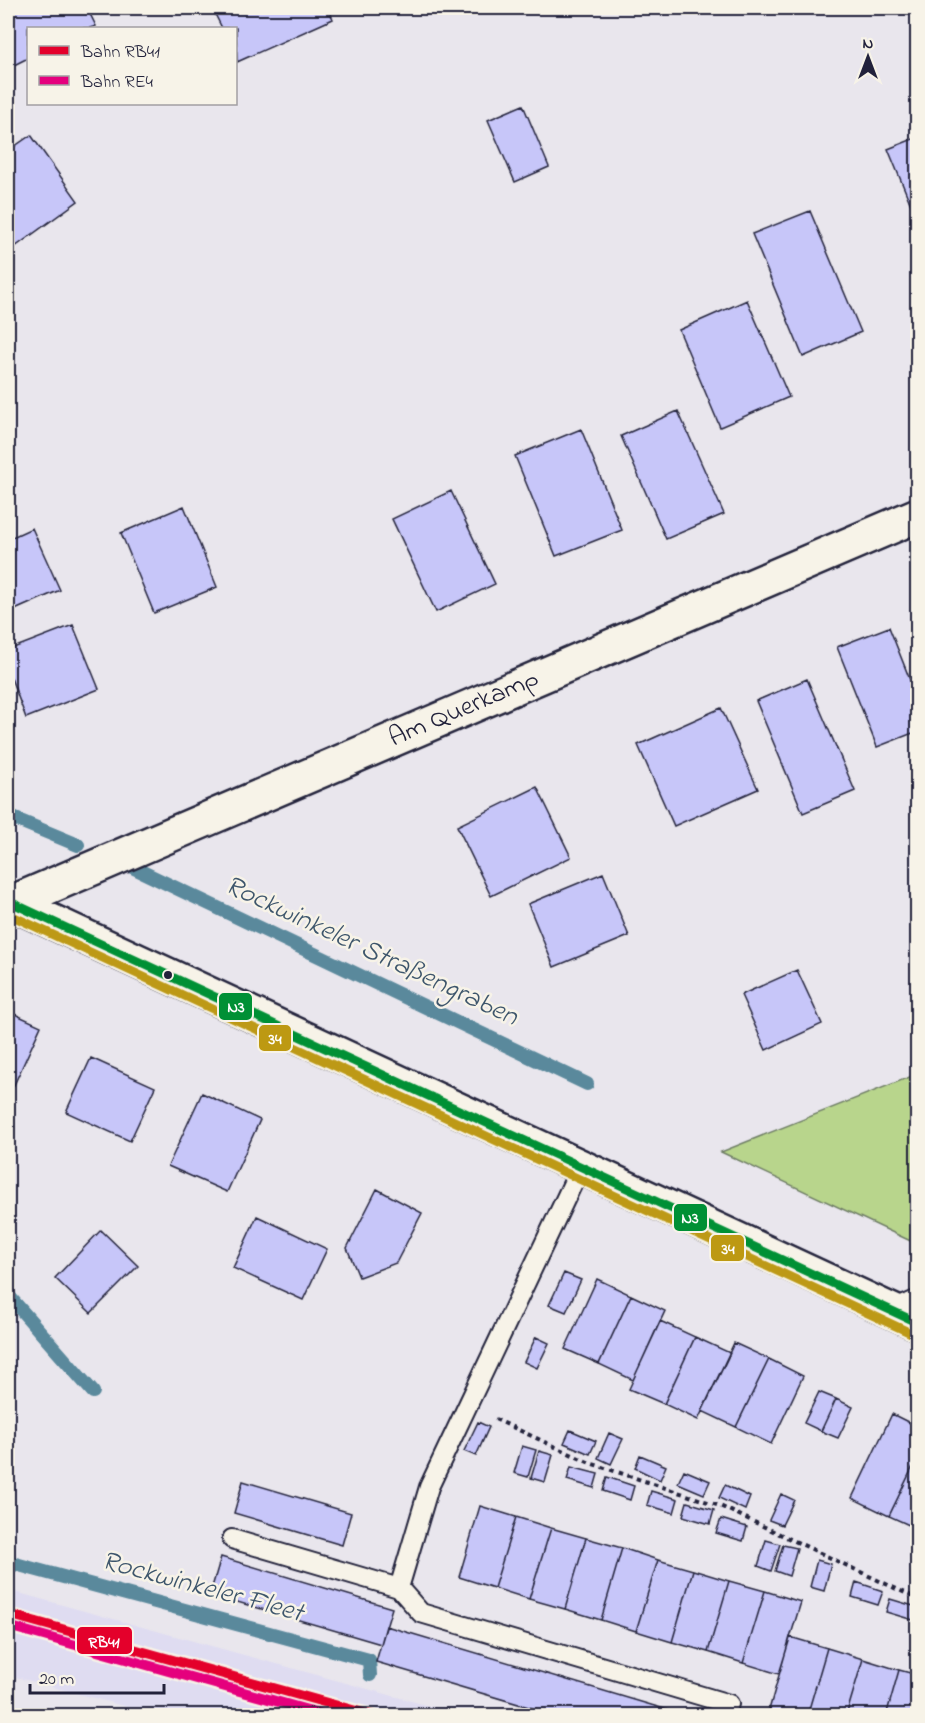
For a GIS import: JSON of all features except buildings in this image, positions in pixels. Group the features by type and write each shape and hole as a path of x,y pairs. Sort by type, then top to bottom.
{"street":[{"name":"Am Querkamp","path":"9,902 918,514"},
{"path":"9,902 581,1166 909,1311"}],"lane":[{"path":"399,1588 429,1487 581,1166"},
{"path":"232,1539 399,1588 421,1613 729,1704"}],"path":[{"path":"468,1406 591,1463 720,1506 918,1599"}],"shaded area":[{"path":"8,1590 462,1715 157,1715 8,1675"}],"green space":[{"path":"917,1074 917,1244 721,1152"}],"waterway":[{"name":"Rockwinkeler Straßengraben","path":"8,816 78,845"},
{"name":"Rockwinkeler Straßengraben","path":"132,867 587,1084"},
{"name":"Rockwinkeler Fleet","path":"8,1295 93,1392"},
{"name":"Rockwinkeler Fleet","path":"8,1562 369,1660 370,1675"}],"rail line":[{"name":"RB41","path":"8,1614 374,1716"},
{"name":"RE4","path":"8,1626 329,1716"}],"transit line":[{"name":"N3","path":"8,901 918,1323"},
{"name":"34","path":"8,914 913,1334"}]}
